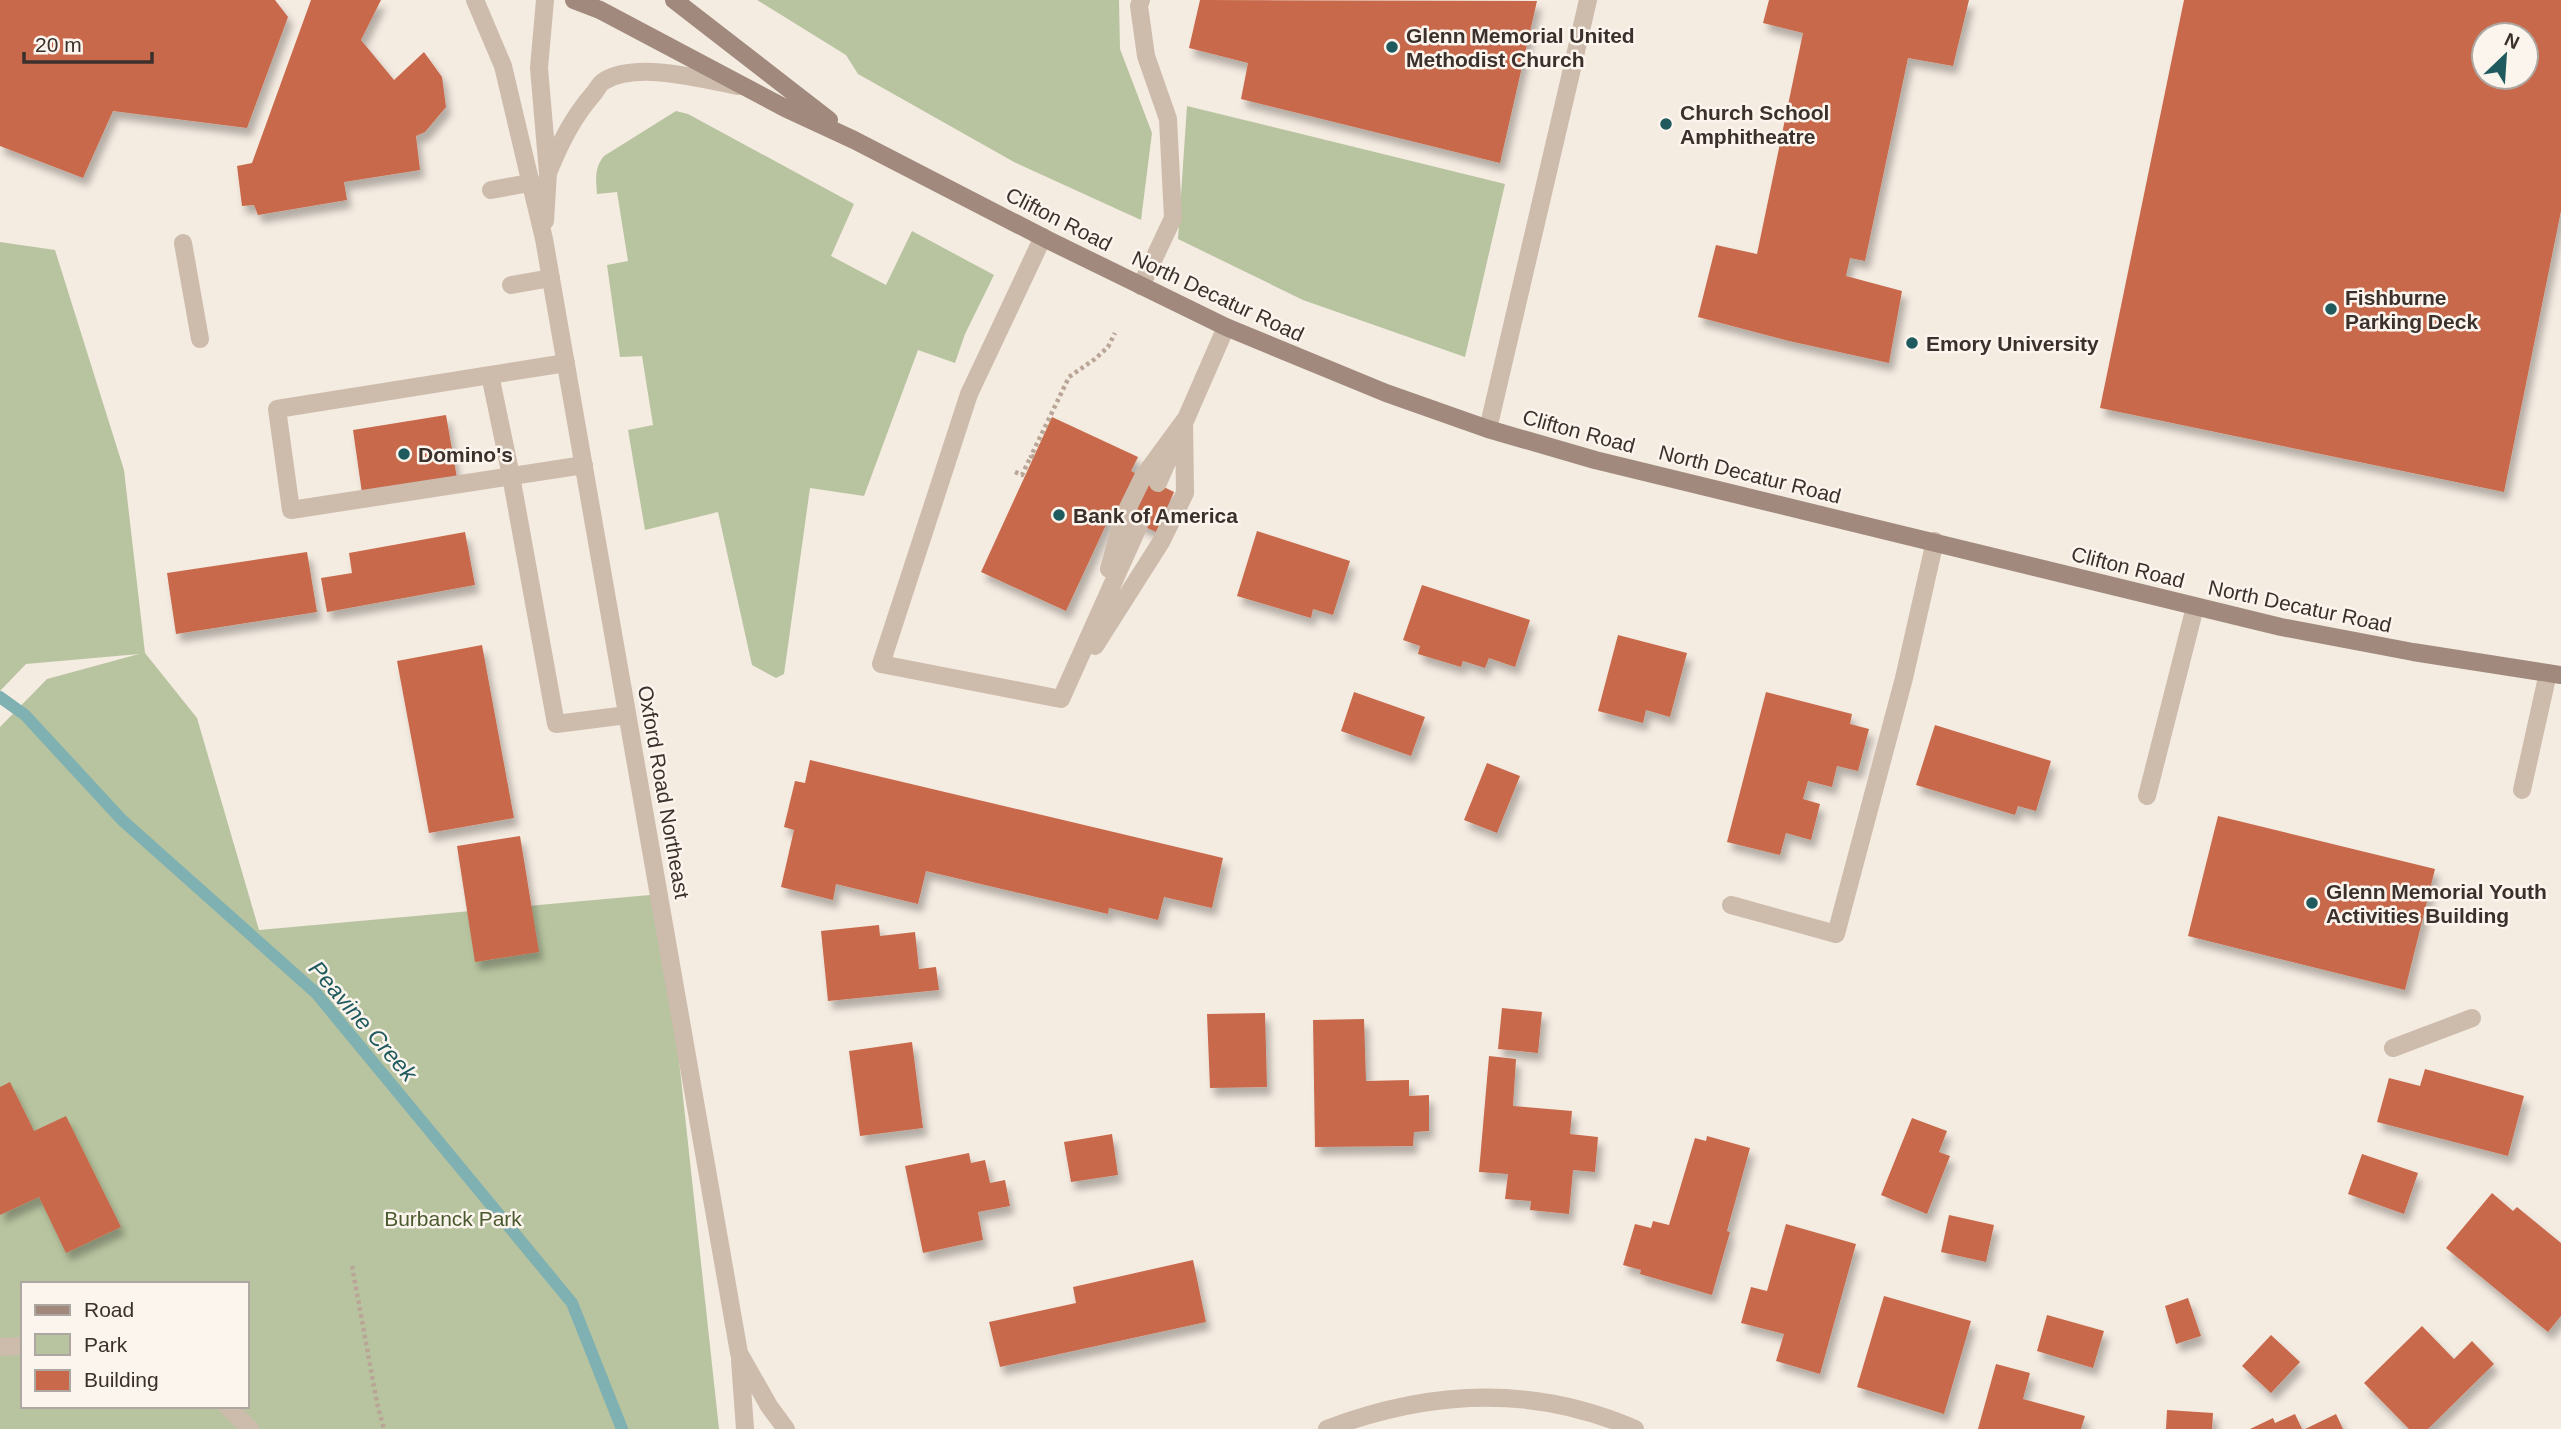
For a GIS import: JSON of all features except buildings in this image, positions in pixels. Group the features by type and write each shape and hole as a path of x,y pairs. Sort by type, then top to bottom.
{"main road":[{"path":"574,0 600,10 785,108 855,139"},
{"name":"Clifton Road","path":"674,0 855,139 1042,237"},
{"name":"North Decatur Road","path":"1042,237 1142,286"},
{"name":"Clifton Road","path":"1142,286 1226,327 1386,393 1488,429 1608,463 1935,541 2110,587"},
{"name":"North Decatur Road","path":"2110,587 2195,607"},
{"name":"Clifton Road","path":"2195,607 2281,627 2413,652 2555,674"}],"street":[{"name":"Oxford Road Northeast","path":"475,0 503,66 544,239 739,1353 745,1429"},
{"name":"Oxford Road Northeast","path":"544,239 548,173 539,68 545,0"},
{"path":"1141,0 1139,6 1146,56 1168,119 1173,218 1142,286"},
{"path":"1488,429 1588,0"},
{"path":"548,173 561,141 579,110 604,81 635,71 677,74 749,88"},
{"path":"491,190 529,183"},
{"path":"1042,237 969,394 881,664 1061,699"},
{"path":"183,243 200,339"},
{"path":"511,285 551,278"},
{"path":"1157,483 1226,327"},
{"path":"566,363 276,409 290,510 584,466"},
{"path":"491,375 556,724 627,715"},
{"path":"1061,699 1161,542 1185,493 1184,421"},
{"path":"1095,624 1123,518 1143,477 1184,421"},
{"path":"1061,699 1139,525"},
{"path":"1731,905 1836,934 1904,678 1935,541"},
{"path":"2147,796 2195,607"},
{"path":"2522,790 2555,674"},
{"path":"2393,1048 2472,1018"},
{"path":"0,1348 21,1346"},
{"name":"Oxford Road Northeast","path":"739,1353 769,1406 786,1429"},
{"path":"1327,1429 1413,1404 1473,1396 1504,1397 1577,1408 1635,1429"},
{"path":"228,1408 250,1429"}],"path":[{"path":"1015,472 1022,475 1033,457 1069,377 1108,347 1115,333"},
{"path":"352,1266 384,1429"}],"green space":[{"path":"757,0 1119,0 1120,49 1152,133 1141,220 1014,162 858,74 846,55"},
{"path":"1187,106 1505,184 1465,357 1303,300 1178,239"},
{"path":"676,111 688,114 854,204 831,256 886,285 912,231 994,275 965,334 955,363 918,350 864,496 810,488 784,674 776,678 752,665 718,512 645,530 628,430 653,425 642,356 620,357 607,265 628,261 617,192 597,194 596,174 604,156"},
{"name":"Burbanck Park","path":"0,242 55,250 124,470 145,653 197,718 259,930 661,894 719,1429 0,1429 0,727 47,679 139,654 26,664 0,691"}],"waterway":[{"name":"Peavine Creek","path":"0,697 25,715 122,820 316,993 572,1303 622,1429"}],"place":[{"name":"Glenn Memorial United Methodist Church","path":"1392,47"},
{"name":"Church School Amphitheatre","path":"1666,124"},
{"name":"Fishburne Parking Deck","path":"2331,309"},
{"name":"Emory University","path":"1912,343"},
{"name":"Domino's","path":"404,454"},
{"name":"Bank of America","path":"1059,515"},
{"name":"Glenn Memorial Youth Activities Building","path":"2312,903"}]}
